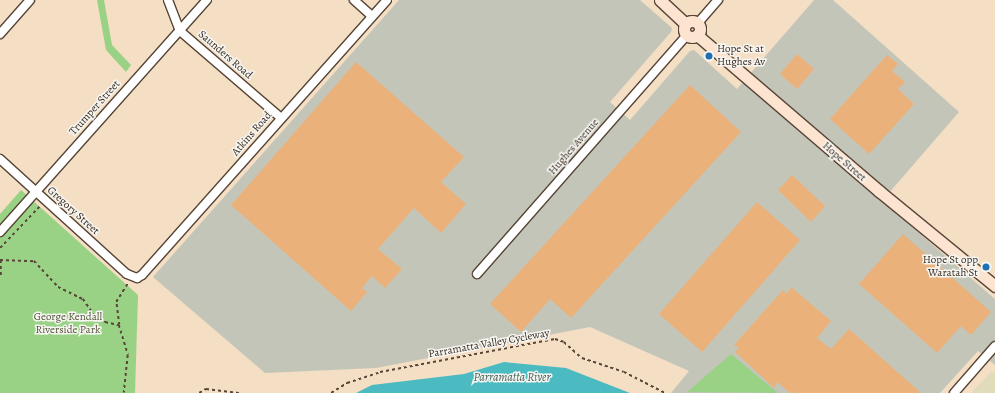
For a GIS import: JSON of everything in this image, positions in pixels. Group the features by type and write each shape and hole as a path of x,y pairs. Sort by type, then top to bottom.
{"street":[{"path":"0,34 30,0"},
{"name":"Saunders Road","path":"168,0 180,31 281,118"},
{"name":"Trumper Street","path":"0,232 208,0"},
{"path":"354,0 372,16"},
{"name":"Atkins Road","path":"132,277 142,275 386,0"},
{"name":"Hope Street","path":"660,0 692,30 879,191 995,286"},
{"name":"Hughes Avenue","path":"477,274 718,0"},
{"name":"Gregory Street","path":"0,159 132,277"},
{"path":"954,393 995,346"}],"path":[{"path":"0,248 46,201"},
{"path":"1,277 0,260 34,261 58,287 83,299 94,315 104,322 119,325"},
{"path":"124,393 128,355 119,325 116,302 132,277"},
{"name":"Parramatta Valley Cycleway","path":"331,393 358,379 408,366 555,339 564,342 582,358 640,379 665,393"},
{"path":"200,393 206,389 239,393"}],"shaded area":[{"path":"399,0 640,0 672,28 671,32 610,102 630,120 690,51 694,50 737,89 814,0 833,0 959,112 882,201 995,299 995,365 978,351 940,393 671,393 689,371 590,327 376,368 265,373 153,277"},
{"path":"992,371 995,374 995,393 971,393"}],"green space":[{"path":"97,0 104,0 112,45 131,65 126,72 106,50"},
{"name":"George Kendall Riverside Park","path":"21,190 138,295 135,393 0,393 0,214"},
{"path":"731,354 778,393 687,392"}],"water":[{"name":"Parramatta River","path":"504,362 566,368 630,393 356,393 372,385 464,374"}],"building":[{"path":"797,54 814,69 797,89 780,74"},
{"path":"887,55 898,64 892,71 905,82 898,89 914,104 869,154 830,119"},
{"path":"356,62 464,157 441,182 466,204 441,233 414,208 378,249 402,269 385,288 372,276 362,288 367,292 351,311 231,205"},
{"path":"690,85 741,132 571,318 550,299 521,332 490,304"},
{"path":"792,175 825,206 811,222 778,190"},
{"path":"757,202 800,240 702,352 659,314"},
{"path":"903,234 991,312 971,335 961,326 937,353 859,284"},
{"path":"791,287 831,321 817,338 831,349 849,329 921,393 790,393 777,382 774,388 735,352 739,348 734,345 783,290 787,294"}],"place":[{"name":"Hope St at Hughes Av","path":"709,56"},
{"name":"Hope St opp Waratah St","path":"986,267"}]}
